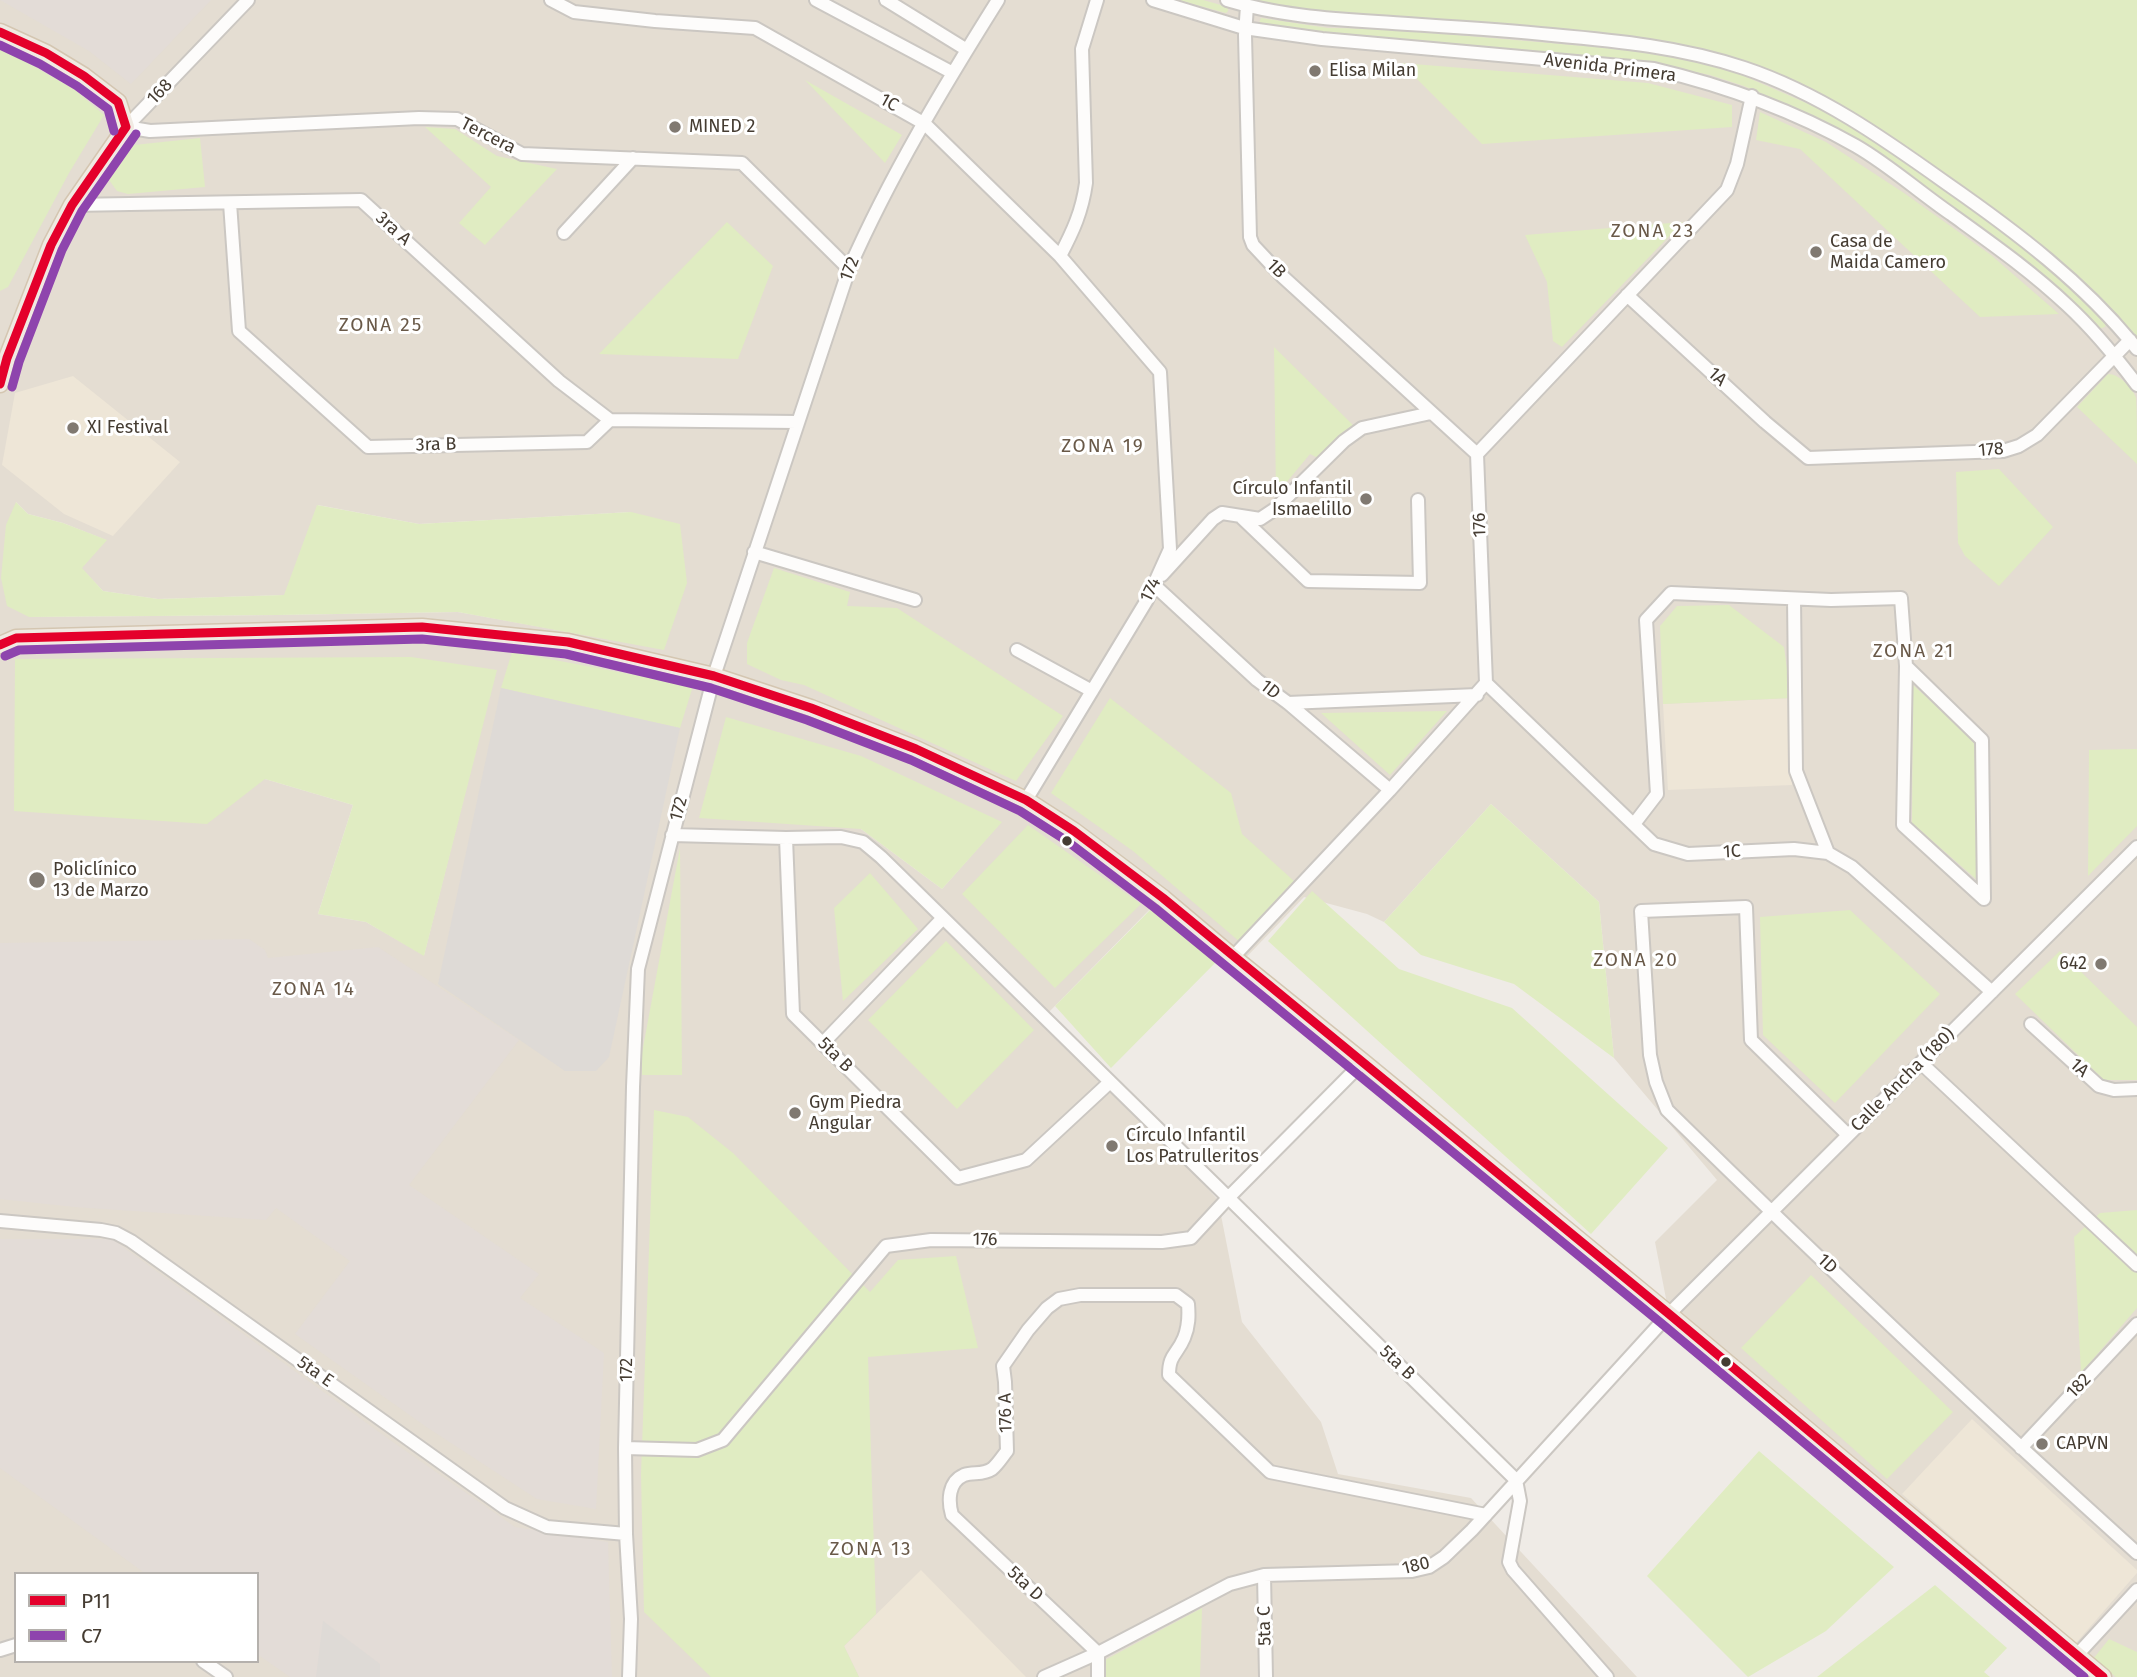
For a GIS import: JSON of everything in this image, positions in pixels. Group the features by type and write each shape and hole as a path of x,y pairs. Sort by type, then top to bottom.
{"main road":[{"path":"0,32 46,53 85,76 118,102 126,127"},
{"name":"168","path":"0,384 4,356 51,245 72,205 126,127"},
{"path":"0,645 8,638 422,627 568,642 714,676 811,708 946,763 1026,800 1074,831 1163,898 1669,1314 2103,1677"}],"street":[{"name":"168","path":"126,127 248,0"},
{"name":"1C","path":"551,0 574,12 755,28 925,124 1060,256 1146,354"},
{"path":"816,0 953,74"},
{"path":"886,0 967,50"},
{"name":"172","path":"629,1677 631,1619 625,1448 638,969 714,676 849,269 868,227 925,124 998,0"},
{"path":"1060,256 1077,224 1086,183 1082,49 1097,0"},
{"name":"Avenida Primera","path":"1153,0 1244,28 1322,40 1654,69 1752,96 1802,118 1869,156 2017,261 2069,306 2114,355 2137,385"},
{"name":"Avenida Primera","path":"1227,0 1324,19 1549,34 1651,45 1697,54 1747,69 1823,102 1900,149 2000,221 2056,266 2133,344"},
{"name":"1B","path":"1247,6 1244,28 1250,237 1253,245 1282,276 1477,454"},
{"path":"1477,454 1727,190 1737,164 1752,96"},
{"name":"Tercera","path":"126,127 150,131 419,118 457,119 522,153 742,163 849,269"},
{"path":"564,233 633,158"},
{"name":"3ra A","path":"72,205 361,200 559,381 610,420"},
{"name":"3ra B","path":"230,203 239,331 368,447 587,442 610,420"},
{"name":"1A","path":"1627,295 1808,458"},
{"name":"178","path":"1808,458 2003,451 2019,446 2037,435 2114,355 2133,344"},
{"name":"174","path":"1026,800 1147,600 1170,549 1160,372 1146,354"},
{"path":"1154,585 1213,519 1222,513 1260,519 1275,509 1344,441 1362,428 1431,413"},
{"path":"610,420 797,422"},
{"name":"176","path":"1477,454 1486,683"},
{"path":"1241,517 1308,581 1420,583 1419,500"},
{"path":"754,552 915,600"},
{"name":"1D","path":"1154,585 1257,680 1390,790"},
{"path":"1634,824 1657,794 1646,620 1671,593 1794,599 1901,598 1906,666 1903,825 1984,899 1982,740 1906,666"},
{"path":"1794,599 1797,771 1828,853"},
{"path":"1017,650 1092,691"},
{"name":"1C","path":"1486,683 1654,844 1688,854 1794,849 1828,853 1852,867 1992,992"},
{"path":"1233,957 1486,683"},
{"path":"1288,703 1477,695"},
{"name":"5ta B","path":"672,835 841,837 863,842 1516,1480"},
{"name":"5ta B","path":"786,838 793,1014 958,1178 1026,1160 1110,1082"},
{"name":"Calle Ancha (180)","path":"1669,1314 2137,847"},
{"name":"1D","path":"1848,1135 1751,1040 1746,907 1641,911 1650,1055 1656,1082 1667,1110 2021,1448 2137,1553"},
{"path":"823,1042 943,918"},
{"name":"1A","path":"2031,1024 2099,1086 2114,1090 2137,1089"},
{"name":"176","path":"625,1448 697,1450 723,1440 886,1246 931,1240 1162,1242 1192,1238 1363,1062"},
{"path":"1921,1063 2137,1265"},
{"name":"5ta E","path":"0,1221 116,1233 131,1241 505,1508 547,1527 626,1534"},
{"name":"176 A","path":"952,1515 948,1503 956,1481 964,1475 982,1474 991,1469 1007,1451 1003,1366 1047,1308 1059,1299 1080,1296 1176,1295 1188,1304 1189,1320 1183,1340 1169,1361 1170,1375 1270,1472 1486,1515"},
{"name":"180","path":"1044,1677 1098,1653 1230,1584 1264,1575 1412,1571 1429,1567 1444,1557 1486,1515 1669,1314"},
{"name":"182","path":"2021,1448 2137,1324"},
{"path":"1516,1480 1520,1502 1509,1562 1513,1570 1608,1677"},
{"name":"5ta D","path":"952,1515 1098,1653"},
{"name":"5ta C","path":"1264,1575 1266,1677"},
{"path":"2077,1655 2137,1590"},
{"path":"1098,1653 1098,1677"},
{"path":"206,1663 226,1677"}],"shaded area":[{"path":"0,0 1246,0 1683,48 1761,68 1908,147 2037,241 2130,329 2137,339 2137,1677 2103,1677 1669,1314 1655,1242 1717,1180 1614,1058 1599,902 1491,804 1384,922 1367,914 1304,897 1234,970 1154,905 1048,1013 1218,1200 1242,1322 1321,1422 1338,1474 1471,1498 1637,1677 0,1677","holes":["16,502 28,514 63,523 106,540 81,568 103,591 158,599 285,595 318,505 419,524 631,512 664,649 458,612 29,617","496,670 424,955 366,922 318,914 353,805 265,779","1001,822 942,889 861,829"]},
{"path":"0,0 211,0 131,84 89,51"},
{"name":"XI Festival","path":"73,376 180,462 113,536 64,514 2,465 15,393"},
{"path":"501,688 680,728 609,1057 596,1071 565,1071 438,984"},
{"path":"1791,698 1792,785 1668,790 1663,704"},
{"path":"249,939 265,950 268,958 378,947 519,1040 409,1185 539,1274 520,1298 604,1353 596,1509 537,1499 428,1428 295,1334 350,1261 276,1208 266,1220 74,1207 0,1199 0,943"},
{"path":"0,1239 112,1239 515,1527 608,1542 612,1677 290,1677 259,1655 259,1572 143,1572 0,1468"},
{"path":"1972,1419 2137,1570 2076,1643 1902,1494"},
{"path":"921,1570 1026,1677 859,1677 844,1646"},
{"path":"323,1621 380,1664 380,1677 316,1677"}],"green space":[{"path":"1178,0 1203,0 1228,7 1228,11 1226,13"},
{"path":"1246,0 2137,0 2137,339 2130,329 2037,241 1908,147 1761,68 1683,48 1289,13"},
{"path":"1261,18 1328,28 1387,29 1642,51 1737,73 1834,115 1931,178 2012,237 2103,319 2105,327 2099,329 2019,255 1904,171 1825,121 1744,86 1710,75 1642,61 1350,37 1259,23"},
{"path":"0,47 75,90 104,115 69,173 8,287 0,291"},
{"path":"1401,63 1648,83 1732,105 1732,127 1482,144"},
{"path":"805,80 902,135 885,163"},
{"path":"1760,112 1826,142 1904,193 1991,255 2059,314 1980,317 1800,149 1756,140"},
{"path":"425,127 455,129 497,156 557,169 485,245 459,223 491,187"},
{"path":"200,138 205,187 128,194 117,191 109,180 134,145"},
{"path":"727,222 773,266 738,359 599,354"},
{"path":"1683,222 1562,347 1553,341 1547,282 1525,235"},
{"path":"1274,347 1355,427 1318,458 1310,454 1276,495"},
{"path":"2108,374 2125,382 2136,398 2137,464 2077,407"},
{"path":"1999,469 2053,527 1999,586 1965,556 1958,543 1956,472"},
{"path":"16,502 28,514 63,523 107,540 82,568 103,591 158,599 284,595 317,505 419,524 631,512 680,524 687,583 664,650 458,612 29,617 7,606 1,578 6,525"},
{"path":"774,568 850,592 847,606 897,608 1063,716 1016,781 804,685 781,680 747,664 747,643"},
{"path":"1729,605 1784,647 1791,698 1663,704 1660,626 1677,606"},
{"path":"512,652 693,686 680,728 501,688"},
{"path":"411,657 497,670 424,956 366,922 318,914 353,805 265,779 207,824 14,811 15,659"},
{"path":"1913,685 1977,743 1976,879 1912,823"},
{"path":"1110,698 1231,793 1242,834 1294,881 1240,942 1133,851 1051,793"},
{"path":"1447,711 1390,775 1321,713"},
{"path":"726,717 861,756 1002,822 942,889 861,829 699,818"},
{"path":"2137,749 2137,826 2088,876 2089,750"},
{"path":"1491,804 1599,902 1614,1058 1514,984 1421,955 1384,922"},
{"path":"1028,825 1141,904 1055,988 962,894"},
{"path":"680,848 682,1075 642,1075 642,1053"},
{"path":"870,873 918,929 843,1001 834,908"},
{"path":"1312,891 1399,969 1512,1008 1668,1148 1591,1234 1268,941"},
{"path":"1155,905 1220,958 1111,1068 1055,1006"},
{"path":"1850,910 1940,994 1835,1103 1763,1035 1760,917"},
{"path":"946,941 1034,1030 957,1109 868,1020"},
{"path":"2060,951 2137,1027 2137,1080 2104,1080 2015,994"},
{"path":"654,1110 688,1117 733,1153 870,1292 898,1260 956,1256 978,1348 868,1357 876,1614 844,1646 859,1677 711,1677 644,1612 641,1474"},
{"path":"2137,1210 2137,1308 2081,1373 2074,1237 2100,1213"},
{"path":"1811,1275 1953,1412 1887,1479 1741,1348"},
{"path":"1759,1451 1894,1567 1826,1631 1748,1677 1647,1576"},
{"path":"1935,1585 2007,1648 1984,1672 1990,1677 1817,1677"},
{"path":"1202,1608 1200,1677 1105,1677 1105,1660"},
{"path":"2109,1639 2137,1652 2137,1677 2116,1677 2093,1659"}],"transit line":[{"name":"P11","path":"0,32 46,53 84,76 118,102 126,127"},
{"name":"C7","path":"0,45 40,64 108,109 114,131"},
{"name":"P11","path":"0,384 7,358 51,245 72,205 126,127"},
{"name":"C7","path":"12,387 62,250 82,211 136,134"},
{"name":"P11","path":"0,645 16,638 422,627 568,642 714,676 811,708 916,749 1026,800 1074,831 1163,898 1669,1314 2103,1677"},
{"name":"C7","path":"5,656 19,650 422,639 566,654 711,688 807,720 911,760 1020,811 1067,841 1155,908 1661,1323 2084,1677"}],"place":[{"name":"Elisa Milan","path":"1315,71"},
{"name":"MINED 2","path":"675,127"},
{"name":"Casa de Maida Camero","path":"1816,252"},
{"name":"XI Festival","path":"73,428"},
{"name":"Círculo Infantil Ismaelillo","path":"1366,499"},
{"name":"Policlínico 13 de Marzo","path":"37,880"},
{"name":"642","path":"2101,964"},
{"name":"Gym Piedra Angular","path":"795,1113"},
{"name":"Círculo Infantil Los Patrulleritos","path":"1112,1146"},
{"name":"CAPVN","path":"2042,1444"}],"district":[{"name":"ZONA 23","path":"1653,232"},
{"name":"ZONA 25","path":"381,326"},
{"name":"ZONA 19","path":"1103,447"},
{"name":"ZONA 21","path":"1914,652"},
{"name":"ZONA 20","path":"1636,961"},
{"name":"ZONA 14","path":"314,990"},
{"name":"ZONA 13","path":"871,1550"}]}
